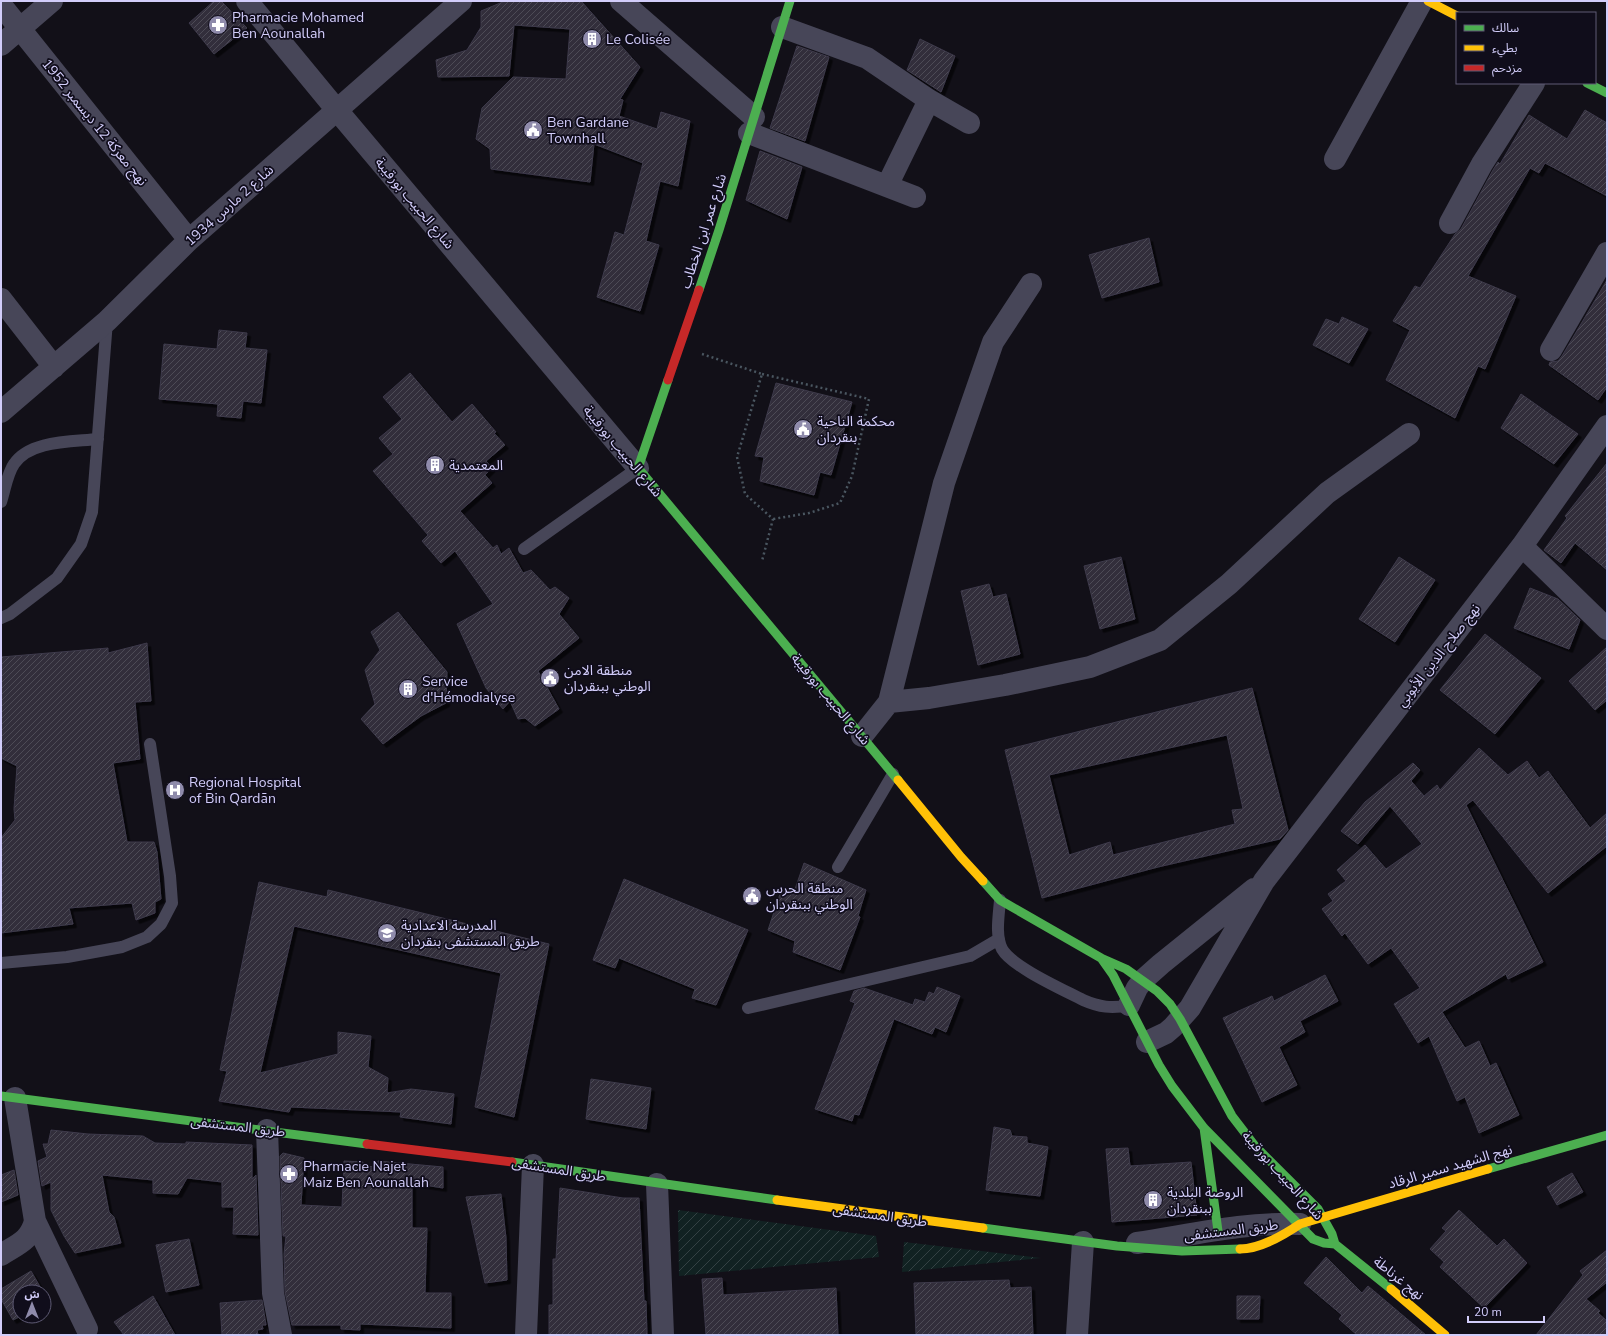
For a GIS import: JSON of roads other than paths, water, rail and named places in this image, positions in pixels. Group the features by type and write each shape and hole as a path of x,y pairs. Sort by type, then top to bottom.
{"main road":[{"name":"شارع عمر ابن الخطاب","path":"638,468 719,230 790,1"},
{"path":"1428,1 1456,15"},
{"path":"1589,84 1607,93"},
{"name":"شارع الحبيب بورقيبة","path":"638,468 961,857 1000,900 1101,958 1126,969 1158,991 1170,1004 1204,1063 1212,1088 1255,1146 1318,1209 1332,1234 1335,1244 1324,1243 1313,1239 1300,1224 1204,1128 1192,1105 1165,1076 1113,975 1101,958"},
{"name":"طريق المستشفى","path":"8,1097 533,1165 658,1184 1117,1246 1182,1251 1247,1249 1285,1234 1300,1224"},
{"path":"1204,1128 1218,1231"},
{"name":"نهج الشهيد سمير الرقاد","path":"1300,1224 1607,1135"},
{"name":"نهج غرناطة","path":"1335,1244 1404,1299 1444,1335"}],"street":[{"path":"1,45 52,1"},
{"name":"شارع الحبيب بورقيبة","path":"247,1 336,110 638,468"},
{"name":"شارع 2 مارس 1934","path":"1,412 107,321 189,240 461,1"},
{"path":"621,1 752,125 887,186 915,197"},
{"path":"1336,159 1422,1"},
{"name":"نهج معركة 12 ديسمبر 1952","path":"1,5 189,240"},
{"path":"782,27 867,58 929,100 969,122"},
{"path":"1450,223 1482,164 1533,84"},
{"path":"887,186 929,100"},
{"path":"1551,350 1607,253"},
{"path":"862,736 889,702 944,483 993,342 1030,284"},
{"path":"1,300 54,367"},
{"name":"نهج صلاح الدين الأيوبي","path":"1264,881 1522,546 1607,426"},
{"path":"889,702 929,698 1005,685 1090,667 1160,640 1229,584 1327,493 1409,434"},
{"path":"1522,546 1607,629"},
{"path":"1129,1005 1136,988 1143,980 1264,881"},
{"path":"1147,1042 1166,1033 1190,1008 1264,881"},
{"path":"8,1097 35,1221 87,1329"},
{"path":"267,1130 273,1293 281,1335"},
{"path":"526,1335 533,1165"},
{"path":"658,1184 663,1335"},
{"path":"1,1255 26,1239 32,1232 35,1221"},
{"name":"طريق المستشفى","path":"1117,1246 1249,1225 1279,1223 1300,1224"},
{"path":"1077,1335 1083,1242"}],"lane":[{"path":"1,618 10,614 58,578 81,544 92,512 107,321"},
{"path":"1,502 14,464 26,452 42,445 98,439"},
{"path":"524,549 638,468"},
{"path":"1,963 67,957 122,947 146,937 161,924 172,904 170,876 150,744"},
{"path":"838,867 893,774"},
{"path":"1000,900 998,921 999,939 1002,949 1011,959 1022,967 1083,1000 1106,1008 1117,1008 1129,1005"},
{"path":"748,1008 970,956 999,939"}],"place":[{"name":"Pharmacie Mohamed Ben Aounallah","path":"218,25"},
{"name":"Le Colisée","path":"592,39"},
{"name":"Ben Gardane Townhall","path":"533,130"},
{"name":"محكمة الناحية بنقردان","path":"803,429"},
{"name":"المعتمدية","path":"435,465"},
{"name":"منطقة الامن الوطني ببنقردان","path":"550,678"},
{"name":"Service d'Hémodialyse","path":"408,689"},
{"name":"Regional Hospital of Bin Qardān","path":"175,790"},
{"name":"منطقة الحرس الوطني ببنقردان","path":"752,896"},
{"name":"المدرسة الاعدادية طريق المستشفى بنقردان","path":"387,933"},
{"name":"Pharmacie Najet Maiz Ben Aounallah","path":"289,1174"},
{"name":"الروضة البلدية ببنقردان","path":"1153,1200"}]}
